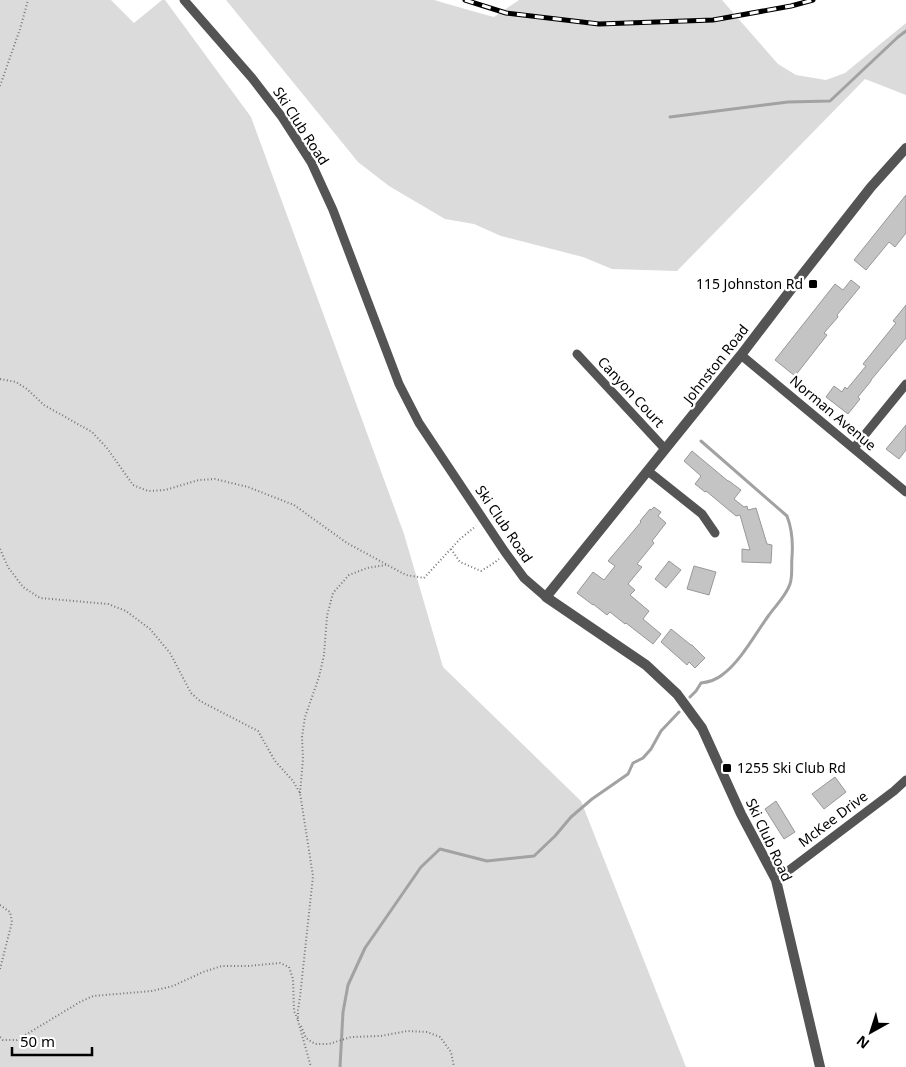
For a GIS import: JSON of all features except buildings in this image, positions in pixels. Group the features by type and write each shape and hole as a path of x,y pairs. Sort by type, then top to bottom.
{"street":[{"name":"Ski Club Road","path":"184,0 252,78 282,117 311,162 333,210 399,384 419,423 505,552 524,578 546,597 646,665 677,694 702,728 741,814 776,880 820,1067"},
{"name":"Johnston Road","path":"546,597 741,355 871,187 906,148"},
{"name":"Canyon Court","path":"577,354 665,449"},
{"name":"Norman Avenue","path":"741,355 906,492"},
{"path":"854,448 906,384"},
{"path":"648,471 702,514 715,533"},
{"name":"McKee Drive","path":"776,880 906,780"}],"path":[{"path":"0,86 28,0"},
{"path":"0,379 16,382 27,389 44,405 92,432 107,448 133,485 148,491 165,490 198,480 215,479 248,487 294,505 347,543 406,575 424,578 460,539 484,520"},
{"path":"0,549 8,567 23,587 40,598 108,604 126,611 150,629 170,653 191,693 200,701 258,731 276,762 293,781 300,793"},
{"path":"451,549 460,562 481,571 494,564 505,552"},
{"path":"311,1067 298,1021 313,876 300,793 303,758 302,737 305,717 324,656 327,616 333,592 349,576 367,568 388,565"},
{"path":"0,905 10,912 12,922 0,969"},
{"path":"0,1037 3,1040 17,1040 93,996 152,991 173,986 203,972 222,966 280,963 289,967 293,978 294,1011 306,1038 315,1044 329,1044 348,1038 381,1036 407,1031 427,1032 440,1037 451,1052 454,1067"}],"shaded area":[{"path":"0,0 111,0 134,23 162,0 165,0 251,117 404,534 443,667 581,801 686,1067 0,1067"},
{"path":"226,0 434,0 494,17 519,0 722,0 778,64 796,75 826,80 845,73 906,23 906,95 865,79 677,271 612,269 583,257 501,236 474,224 445,219 389,186 358,162"}],"waterway":[{"path":"670,117 788,102 830,101 906,31"},
{"path":"690,697 701,683 717,678 735,662 781,600 790,584 792,574 792,542 787,516 701,441"},
{"path":"340,1067 343,1012 348,985 365,948 421,867 440,849 487,861 534,856 571,817 592,799 628,774 633,763 643,758 651,749 661,731 679,712"}],"railway":[{"path":"465,0 506,13 599,24 713,20 791,6 813,0"}],"place":[{"name":"115 Johnston Rd","path":"813,284"},
{"name":"1255 Ski Club Rd","path":"727,768"}]}
